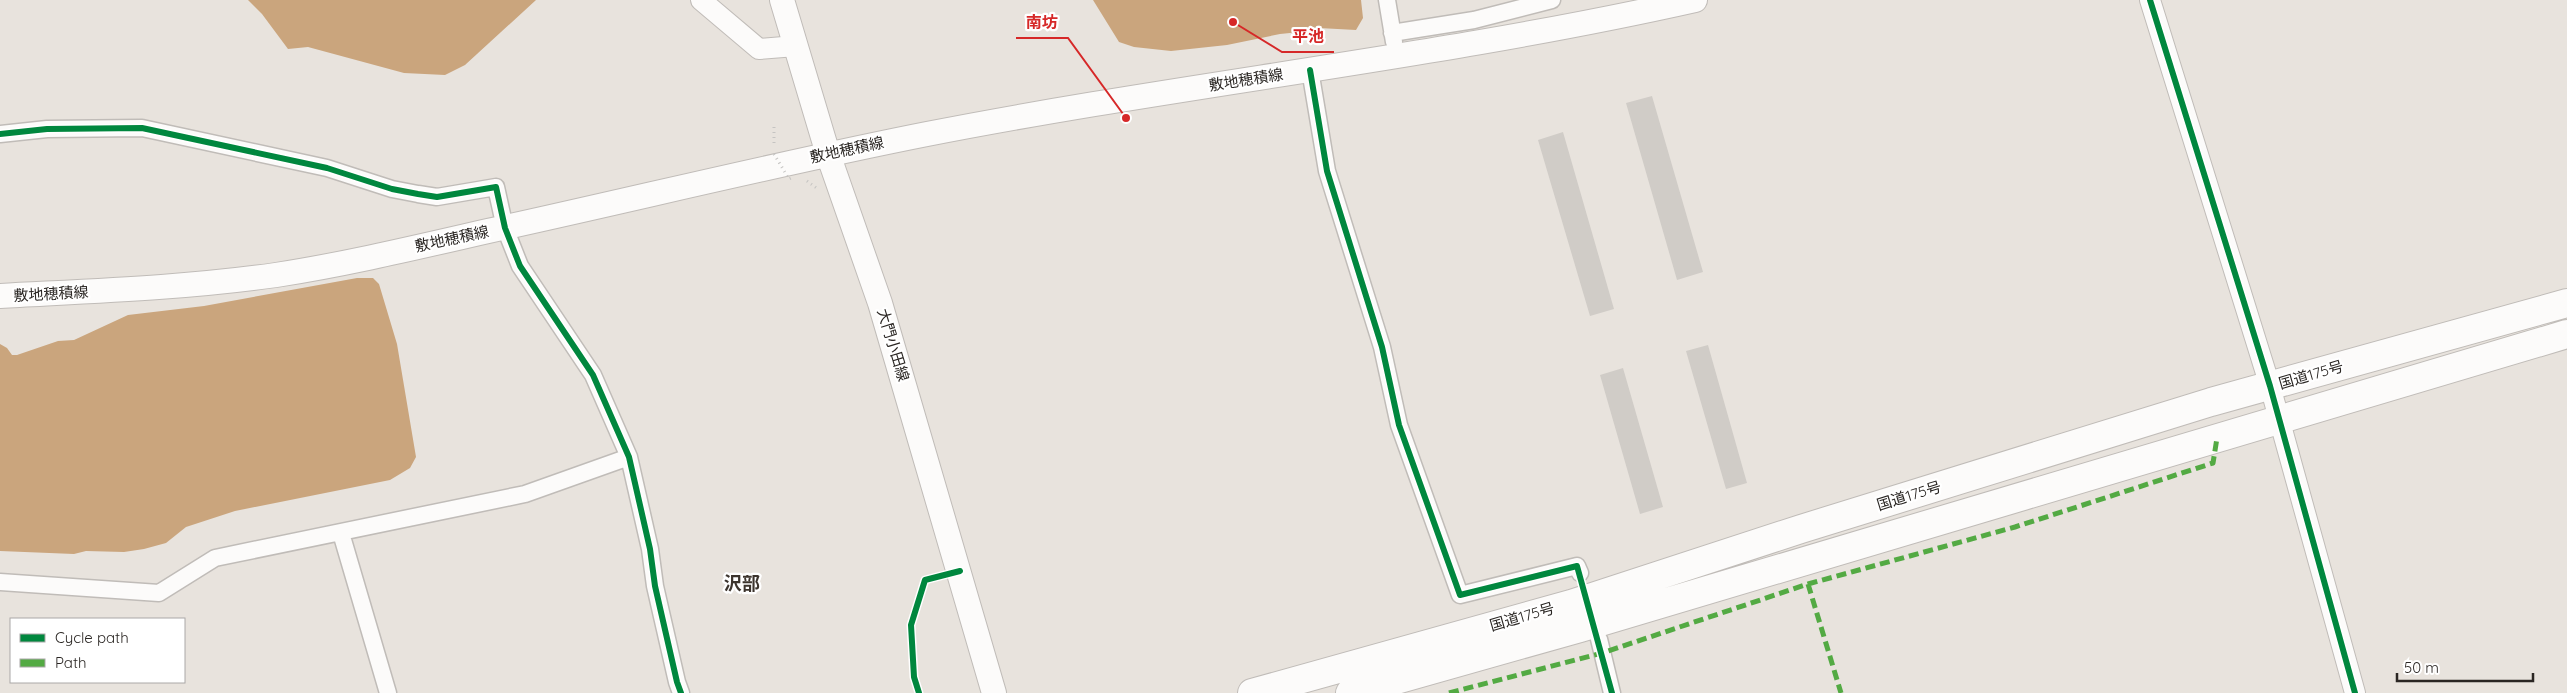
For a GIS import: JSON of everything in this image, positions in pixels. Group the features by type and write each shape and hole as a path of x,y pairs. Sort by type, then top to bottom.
{"highway":[{"name":"国道175号","path":"1252,693 1571,604 1811,526 2202,405 2567,303"},
{"name":"国道175号","path":"1350,693 1589,626 2567,334"}],"main road":[{"name":"大門小田線","path":"782,0 828,154 880,303 994,693"},
{"name":"敷地穂積線","path":"0,296 151,288 279,274 381,255 505,228 828,154 1156,94 1396,57 1628,15 1695,0"}],"street":[{"path":"701,0 759,49 796,46"},
{"path":"1387,0 1396,57"},
{"path":"1392,33 1474,20 1552,0"},
{"path":"2150,0 2270,386 2355,693"},
{"path":"1310,70 1327,171 1382,347 1399,425 1460,595 1577,566 1580,573"},
{"path":"0,134 47,129 142,128 327,168 392,189 437,197 496,187 505,228 520,266 593,375 629,457 650,549 657,596 676,682 681,693"},
{"path":"0,582 159,593 215,558 525,494 629,457"},
{"path":"340,533 388,693"},
{"path":"1599,639 1612,693"}],"path":[{"path":"774,127 774,154 789,179 793,178 810,182 824,194"}],"shaded area":[{"path":"248,0 536,0 465,65 445,75 404,73 308,47 288,49 262,14"},
{"path":"1093,0 1361,0 1363,18 1356,30 1319,28 1310,34 1300,32 1280,34 1227,45 1171,51 1134,47 1119,42"},
{"path":"357,278 373,278 379,284 397,344 416,457 410,468 390,480 235,511 186,527 166,543 144,549 124,552 86,551 74,554 0,551 0,344 7,348 12,355 17,355 58,341 74,340 128,315 204,306"}],"building":[{"path":"1652,96 1703,272 1677,280 1626,103"},
{"path":"1563,132 1614,309 1590,316 1538,140"},
{"path":"1708,345 1747,483 1726,489 1686,351"},
{"path":"1623,368 1663,507 1640,514 1600,375"}],"marked path":[{"path":"1449,693 1602,653 1808,584 2015,527 2213,463 2217,438"},
{"path":"1808,584 1841,693"}],"cycle path":[{"path":"2150,0 2270,386 2355,693"},
{"path":"1310,70 1327,171 1382,347 1399,425 1460,595 1577,566 1612,693"},
{"path":"0,134 47,129 142,128 327,168 392,189 418,194 437,197 496,187 505,228 520,266 593,375 629,457 650,549 655,586 681,693"},
{"path":"919,693 914,677 911,625 925,580 960,571"}],"place":[{"name":"平池","path":"1233,22"},
{"name":"南坊","path":"1126,118"}],"district":[{"name":"沢部","path":"742,584"}]}
